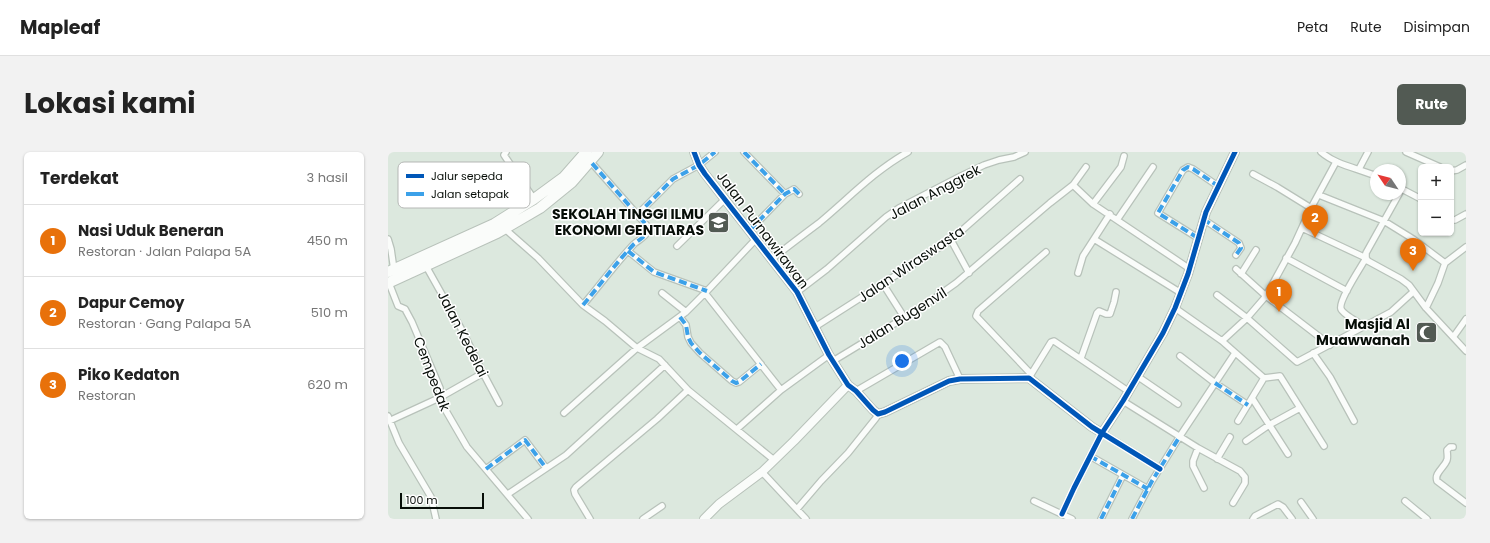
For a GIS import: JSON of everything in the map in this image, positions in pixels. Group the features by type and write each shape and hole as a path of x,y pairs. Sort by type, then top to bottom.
{"highway":[{"path":"530,202 564,177 588,157 598,152"},
{"path":"388,283 505,229 545,205 572,182 588,157"},
{"path":"391,271 494,224 520,208"}],"street":[{"path":"506,152 504,155 509,162"},
{"name":"Jalan Purnawirawan","path":"694,152 698,165 797,292 831,358 848,385"},
{"path":"637,215 673,179 698,165 715,152"},
{"path":"744,152 785,194"},
{"path":"772,259 818,223 868,179 891,162 908,152"},
{"name":"Jalan Anggrek","path":"797,292 827,269 886,217 899,208 978,168 1025,152"},
{"path":"1321,152 1329,159 1370,174"},
{"path":"1359,169 1368,152"},
{"path":"1406,152 1433,164"},
{"path":"1062,514 1102,433 1123,400 1175,308 1190,269 1203,219 1232,153"},
{"path":"1093,204 1121,167 1124,156"},
{"path":"583,305 628,251 649,230 649,226 637,215 588,157"},
{"path":"1222,341 1247,318 1266,296 1336,162"},
{"path":"1454,171 1464,166 1466,173"},
{"name":"Jalan Bugenvil","path":"737,429 762,404 780,390 831,358 904,318 942,294 1073,185 1080,178 1086,167"},
{"path":"1117,220 1153,167"},
{"path":"1198,238 1158,213 1183,170 1188,167 1218,186"},
{"path":"1253,174 1277,186 1311,208"},
{"name":"Jalan Wiraswasta","path":"815,327 950,240 1020,179"},
{"path":"1073,185 1093,204 1190,269"},
{"path":"750,230 785,194 794,189 799,194"},
{"path":"1406,191 1418,197"},
{"path":"530,193 534,199"},
{"path":"1319,195 1384,221 1413,239 1445,263"},
{"path":"677,246 725,199"},
{"path":"1364,326 1341,309 1341,303 1366,258 1366,253 1396,200"},
{"path":"1078,273 1083,256 1110,214"},
{"path":"1454,220 1466,214"},
{"path":"1203,219 1239,243 1241,248 1236,255"},
{"path":"1302,228 1366,258 1368,261 1409,284 1413,292 1426,308 1454,336 1466,351"},
{"path":"505,229 538,258 583,305 638,348 656,357 688,390 774,460"},
{"path":"388,239 391,249 391,271"},
{"path":"564,413 638,348 686,312 756,239"},
{"path":"1094,239 1181,293"},
{"path":"950,240 969,273"},
{"path":"1426,308 1438,284 1445,263 1466,247"},
{"path":"1241,274 1256,250"},
{"path":"628,251 654,272 706,292 780,390"},
{"path":"1046,252 978,311 976,316 1030,376 1092,427 1160,469"},
{"path":"1286,258 1347,292"},
{"name":"Jalan Kedelai","path":"426,266 463,332 499,403"},
{"path":"1236,269 1266,296 1330,345"},
{"name":"Cempedak","path":"388,283 398,306 404,308 412,322 440,388 439,398 466,447 528,519"},
{"path":"883,284 904,318"},
{"path":"1080,358 1097,313 1099,311 1110,314 1116,292"},
{"path":"1217,295 1247,318 1297,362 1391,312 1413,292"},
{"path":"662,293 686,312"},
{"path":"1175,308 1222,341 1264,378 1280,376 1324,446"},
{"path":"680,317 686,325 688,337 691,343 700,353 732,381 736,383 739,382 761,364"},
{"path":"1454,336 1466,319"},
{"path":"1030,376 1052,341 1056,342 1128,391"},
{"path":"856,391 940,342 945,347 960,379"},
{"path":"1132,519 1180,436 1235,353"},
{"path":"1313,353 1330,377 1354,420"},
{"path":"1180,356 1215,383 1248,405"},
{"path":"508,494 546,468 552,466 566,455 665,366"},
{"path":"436,519 431,497 399,443 389,419 439,398 483,373"},
{"path":"798,510 821,481 848,453 878,414 885,412 943,383 960,379 1030,376"},
{"path":"1136,376 1178,404"},
{"path":"1238,421 1264,378"},
{"path":"704,519 719,504 762,472 848,385 856,391 872,410 878,414"},
{"path":"590,519 574,492 576,487 657,419 688,390"},
{"path":"1252,398 1288,454"},
{"path":"1123,400 1198,448 1240,471 1245,477 1245,483 1233,503"},
{"path":"1246,441 1269,425 1300,408"},
{"path":"1217,459 1230,437"},
{"path":"486,469 525,440 546,468"},
{"path":"1454,447 1450,447 1447,450 1446,462 1436,479 1466,503"},
{"path":"1198,448 1193,461 1193,466 1204,488"},
{"path":"1090,456 1148,489"},
{"path":"762,472 806,519"},
{"path":"1101,519 1122,475"},
{"path":"1034,501 1072,519"},
{"path":"1405,501 1427,519"},
{"path":"1300,502 1313,519"},
{"path":"1253,519 1255,516 1278,504 1283,506 1292,519"},
{"path":"643,519 662,506"}],"marked path":[{"path":"637,215 673,179 699,165 715,152"},
{"path":"744,152 785,194"},
{"path":"583,305 614,266 627,251 645,235 649,228 590,161"},
{"path":"1198,238 1158,213 1183,170 1188,167 1218,186"},
{"path":"750,230 785,194 794,189 799,194"},
{"path":"1203,219 1239,243 1241,248 1236,255"},
{"path":"628,251 654,272 707,291"},
{"path":"680,317 686,325 688,337 691,343 700,353 732,381 736,383 739,382 761,364"},
{"path":"1215,383 1248,405"},
{"path":"1132,519 1152,481 1180,436"},
{"path":"486,469 525,440 546,468"},
{"path":"1090,456 1148,489"},
{"path":"1101,519 1123,475"}],"cycle path":[{"path":"694,152 699,165 705,174 797,292 829,355 848,385 856,391 878,414 949,381 960,379 1029,378 1092,427 1160,469"},
{"path":"1062,514 1102,433 1123,401 1163,333 1175,308 1188,274 1206,212 1235,152"}],"place":[{"name":"SEKOLAH TINGGI ILMU EKONOMI GENTIARAS","path":"719,222"},
{"name":"Dapur Cemoy","path":"1315,238"},
{"name":"Piko Kedaton","path":"1413,271"},
{"name":"Nasi Uduk Beneran","path":"1279,312"},
{"name":"Masjid Al Muawwanah","path":"1426,332"}]}
